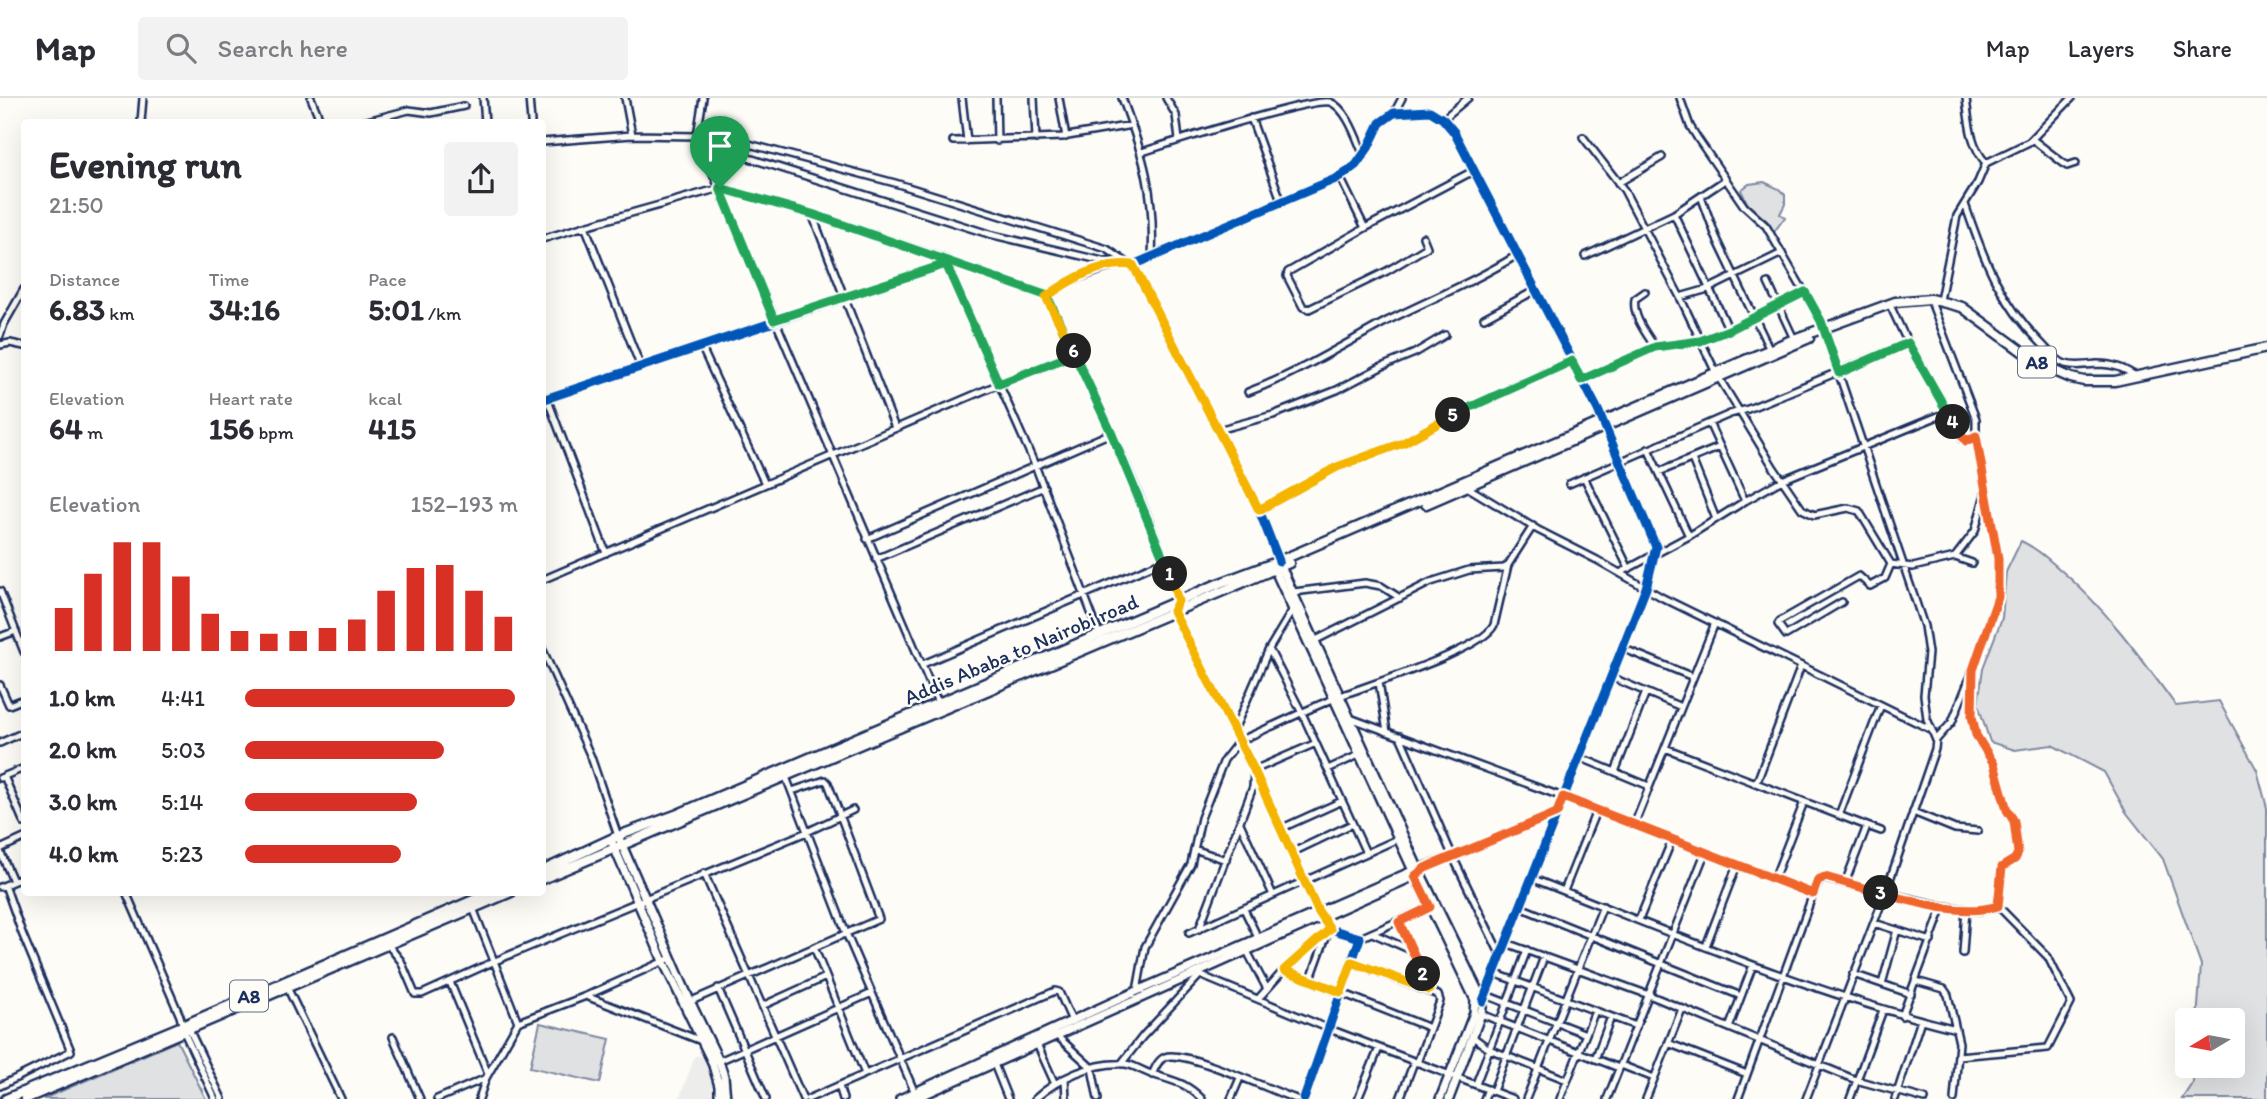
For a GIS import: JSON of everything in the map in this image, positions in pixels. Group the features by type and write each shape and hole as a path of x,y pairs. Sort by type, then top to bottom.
{"highway":[{"name":"Addis Ababa to Nairobi road","path":"1718,375 1794,339 1889,303 1906,300 1940,300 1962,307 2040,365 2071,378 2100,382 2137,377 2267,348"},
{"name":"Addis Ababa to Nairobi road","path":"1101,638 1173,611 1718,375 1800,343 1824,329"},
{"name":"Addis Ababa to Nairobi road","path":"546,869 786,776 1101,638 1178,601 1277,565 1467,486 1604,424"},
{"name":"Addis Ababa to Nairobi road","path":"546,877 678,814 940,707"},
{"name":"A8","path":"286,984 388,945 486,896"},
{"name":"A8","path":"26,1099 286,984 499,896"},
{"name":"A8","path":"6,1099 186,1028"}],"main road":[{"path":"1277,565 1294,592 1312,642 1401,838 1484,998 1472,1037 1440,1099"},
{"path":"1277,565 1293,609 1312,642"},
{"path":"1337,697 1350,718 1363,753"},
{"path":"616,843 687,1003 724,1076 726,1099"},
{"path":"1418,871 1430,907 1475,1000 1474,1013 1453,1077 1449,1099"},
{"path":"916,1097 1072,1020 1418,871"},
{"path":"900,1099 916,1097 994,1064 1247,951 1259,941"},
{"path":"687,1003 699,1040 718,1066 719,1099"}],"street":[{"path":"141,119 143,98"},
{"path":"311,98 320,119"},
{"path":"483,98 485,119"},
{"path":"529,98 531,119"},
{"path":"625,98 632,135"},
{"path":"703,98 699,136 774,320 940,707"},
{"path":"962,98 967,141"},
{"path":"996,98 997,141"},
{"path":"1034,98 1036,139"},
{"path":"1059,98 1066,137"},
{"path":"1122,98 1142,152 1152,201 1152,257"},
{"path":"1166,98 1176,115 1179,140"},
{"path":"1046,297 1069,281 1152,257 1340,177 1364,156 1380,123 1394,113 1402,98"},
{"path":"1443,119 1468,98"},
{"path":"1680,98 1690,126 1744,206 1766,226 1824,329 1924,626 1928,653 1924,695 1927,719 1936,740"},
{"path":"1966,98 1972,138 1977,153 1986,163"},
{"path":"1940,300 1957,216 1986,163 2032,139 2072,98"},
{"path":"1142,152 1251,118 1322,100 1331,102 1345,118 1364,156"},
{"path":"374,119 409,110 431,113 464,106"},
{"path":"1394,113 1430,111 1443,119 1454,132 1604,424 1656,547 1646,588 1484,998 1507,1003 1586,1034"},
{"path":"1251,118 1282,203"},
{"path":"953,141 1066,137 1132,125"},
{"path":"546,142 632,135 730,139 895,183 1107,249 1128,264 1219,430 1259,510 1277,565"},
{"path":"699,136 749,158 989,234 1128,264"},
{"path":"1583,136 1628,198 1718,375 1782,480 1806,512 1814,515 1847,508 1859,511 1891,564 1904,568 1955,557 1972,563"},
{"path":"2032,139 2067,166 2076,163"},
{"path":"1618,183 1661,157"},
{"path":"1423,237 1427,247 1387,271 1305,309 1287,274 1364,228 1475,170"},
{"path":"1340,177 1364,228"},
{"path":"1585,256 1674,214 1725,180"},
{"path":"546,238 720,188 812,214 1046,297 1111,432 1166,560 1178,601 1173,611 1254,770 1290,853 1329,930 1360,938 1430,907"},
{"path":"1702,196 1716,237 1770,350"},
{"path":"1965,204 1989,270 2001,294 2026,328 2058,360 2077,366 2098,364 2122,367 2137,377"},
{"path":"812,214 895,428"},
{"path":"1674,214 1729,330"},
{"path":"585,226 640,365"},
{"path":"1680,297 1708,289 1782,253"},
{"path":"1248,392 1492,271 1517,255"},
{"path":"546,399 953,262"},
{"path":"946,264 1044,487 1101,638"},
{"path":"1768,283 1794,339"},
{"path":"1484,318 1536,290"},
{"path":"1645,292 1635,299 1634,304 1643,328 1655,347"},
{"path":"1581,380 1655,347 1700,341 1729,330 1805,292"},
{"path":"0,336 21,294"},
{"path":"1806,1099 1885,894 1936,740 1952,722 1998,597 1998,558 1985,494 1976,419 1930,299"},
{"path":"1889,303 1908,343 1966,441 1976,436"},
{"path":"1219,430 1273,415 1337,390 1445,335"},
{"path":"0,345 10,343 21,345"},
{"path":"1569,484 1709,423 1908,343"},
{"path":"701,346 765,484"},
{"path":"546,578 833,454 1075,354"},
{"path":"1259,510 1337,467 1403,443 1462,411 1572,361"},
{"path":"546,402 606,553"},
{"path":"1620,573 1656,555 1782,480 1948,412"},
{"path":"1709,423 1745,501"},
{"path":"867,539 1111,432"},
{"path":"1659,472 1720,447"},
{"path":"1648,449 1689,536"},
{"path":"1692,459 1716,519"},
{"path":"1584,477 1629,569"},
{"path":"1467,486 1646,588 1932,730"},
{"path":"876,559 1044,487"},
{"path":"1955,557 1975,531 1985,494"},
{"path":"1137,991 1145,947 1191,864 1200,818 1224,760 1239,741 1337,697 1432,662 1483,638 1491,632 1508,565 1533,526"},
{"path":"923,664 1166,560"},
{"path":"1842,603 1787,635 1778,624 1859,576 1870,586 1885,578 1891,564"},
{"path":"1312,642 1431,582 1461,572 1498,570 1508,565"},
{"path":"1294,592 1365,583 1381,586 1400,598"},
{"path":"0,591 21,644"},
{"path":"1234,730 1269,649 1293,609"},
{"path":"1634,825 1715,623"},
{"path":"0,637 16,631"},
{"path":"1622,648 1693,677"},
{"path":"1269,649 1302,713 1366,853"},
{"path":"546,657 592,757 616,843"},
{"path":"1754,783 1758,779 1801,666"},
{"path":"1958,1056 2048,1048 2070,1009 2070,999 2059,983 2051,961 1998,906 2002,867 2015,859 2018,849 2014,821 2007,810 1994,764 1976,735 1972,716 1973,670"},
{"path":"1611,677 1681,707"},
{"path":"1378,682 1387,732"},
{"path":"0,685 9,705"},
{"path":"1615,772 1646,692"},
{"path":"0,709 21,700"},
{"path":"1839,815 1881,705"},
{"path":"1350,718 1813,894"},
{"path":"0,743 21,733"},
{"path":"1401,736 1452,857 1501,956"},
{"path":"1254,770 1316,743"},
{"path":"1665,748 1881,831"},
{"path":"1328,769 1363,753"},
{"path":"1579,757 1649,786"},
{"path":"21,769 2,777 21,817"},
{"path":"1199,929 1252,788 1254,770"},
{"path":"786,776 846,933 916,1097"},
{"path":"687,1003 876,922 879,915 828,783 824,780 813,782 792,791"},
{"path":"1280,829 1342,801"},
{"path":"1774,879 1804,802"},
{"path":"388,945 401,961 415,994 422,994 704,873 807,832 853,810"},
{"path":"1564,891 1596,811"},
{"path":"1913,812 1955,830 1978,831"},
{"path":"1418,871 1557,813"},
{"path":"1240,822 1273,895"},
{"path":"1290,853 1352,824"},
{"path":"1845,883 1867,826"},
{"path":"1189,933 1401,838"},
{"path":"13,881 0,850 21,840"},
{"path":"1639,920 1672,840"},
{"path":"1194,849 1226,860"},
{"path":"1607,1099 1705,853"},
{"path":"1706,946 1737,865"},
{"path":"704,873 775,1036 806,1099 1055,991 1059,992 1072,1020"},
{"path":"0,1086 71,1051 2,886 21,878"},
{"path":"1531,878 1783,976 1902,1016 1956,1029"},
{"path":"1738,1099 1821,878 1943,906 1979,911 1998,906"},
{"path":"128,896 180,1016 222,1099"},
{"path":"472,905 518,1022"},
{"path":"1526,1099 1603,906"},
{"path":"1902,1016 1943,906"},
{"path":"1520,907 1741,996"},
{"path":"1244,909 1259,941"},
{"path":"1963,953 1966,909"},
{"path":"1399,922 1429,990"},
{"path":"1874,923 1931,941"},
{"path":"1258,999 1284,970 1329,930"},
{"path":"1310,981 1329,930"},
{"path":"1882,984 1897,930"},
{"path":"1372,933 1413,951"},
{"path":"1956,937 1964,937"},
{"path":"1304,1099 1360,938"},
{"path":"1506,943 1649,995 1897,1096 1925,1099"},
{"path":"814,947 866,1074"},
{"path":"1476,1084 1527,950"},
{"path":"1247,951 1267,989"},
{"path":"1484,1099 1506,1056 1544,957"},
{"path":"479,1099 487,1076 518,1022 586,996 667,959"},
{"path":"1352,962 1438,995 1440,1001 1400,1099"},
{"path":"1729,1028 1753,965"},
{"path":"1284,970 1430,1028"},
{"path":"1494,973 1636,1026"},
{"path":"1121,1064 1197,974 1415,1063 1513,1099"},
{"path":"1853,974 1911,994"},
{"path":"762,1006 826,977"},
{"path":"1916,981 1947,991 1959,1043 1954,1099"},
{"path":"450,982 487,1076"},
{"path":"286,984 341,1099"},
{"path":"718,988 766,1099"},
{"path":"718,1066 745,1050 872,993"},
{"path":"586,996 699,1040"},
{"path":"1646,1099 1682,1009"},
{"path":"1850,1099 1883,1010"},
{"path":"1560,1099 1595,1011"},
{"path":"1481,1014 1654,1079"},
{"path":"1595,1059 1611,1017"},
{"path":"1897,1096 1921,1020"},
{"path":"186,1028 215,1099"},
{"path":"1056,1035 1092,1068 1098,1099"},
{"path":"393,1037 420,1099"},
{"path":"1472,1037 1489,1049 1567,1080"},
{"path":"1668,1043 1747,1074"},
{"path":"1037,1044 1055,1084"},
{"path":"1358,1099 1379,1048"},
{"path":"1152,1075 1157,1064 1164,1058 1173,1056 1200,1062 1296,1099"},
{"path":"994,1064 1007,1099"},
{"path":"1035,1099 1065,1078 1092,1068 1121,1064 1189,1085 1202,1099"},
{"path":"437,1099 487,1076"},
{"path":"1065,1078 1066,1099"},
{"path":"1231,1099 1240,1078"},
{"path":"839,1086 843,1099"}],"shaded area":[{"path":"1764,182 1785,195 1785,204 1780,214 1785,217 1774,232 1767,221 1749,207 1741,190 1749,184"},
{"path":"2021,541 2048,559 2106,615 2176,706 2219,701 2257,770 2267,808 2267,1099 2182,1099 2193,1078 2245,1078 2245,1008 2198,1008 2201,965 2163,859 2126,812 2104,772 2052,745 2015,750 1990,742 1978,704 1983,668 2002,618 2006,572"},
{"path":"540,1023 610,1039 600,1083 530,1067"},
{"path":"177,1041 206,1099 43,1099"},
{"path":"695,1056 708,1058 717,1083 717,1099 679,1099"}],"cycle path":[{"path":"1279,561 1259,510 1133,265 1340,177 1356,165 1380,123 1394,113 1430,111 1443,119 1454,132 1598,410 1656,547 1646,588 1483,1001"},
{"path":"546,399 953,262 1045,295 1136,486 1178,601 1173,611 1254,770 1318,911 1330,929 1360,938 1304,1099"}],"route":[{"path":"720,188 774,320 946,264 999,384 1075,354 1049,300 1046,297 1064,284 1082,276 1121,263 1133,265 1259,510 1337,467 1384,452 1462,411 1572,361 1581,380 1655,347 1700,341 1729,330 1805,292 1821,321 1839,373 1908,343 1963,439 1968,441 1976,436 1998,558 1996,609 1973,670 1975,682 1972,716 1976,735 1994,764 2007,810 2015,826 2018,853 2015,859 2002,867 1998,906 1979,911 1943,906 1885,894 1825,877 1818,880 1813,894 1563,797 1557,813 1425,868 1415,876 1430,907 1399,922 1429,990 1352,962 1341,992 1284,970 1330,929 1318,911 1254,770 1173,611 1178,601 1166,560 1111,432 1075,354 1049,300 1040,293 812,214 720,188"}]}
